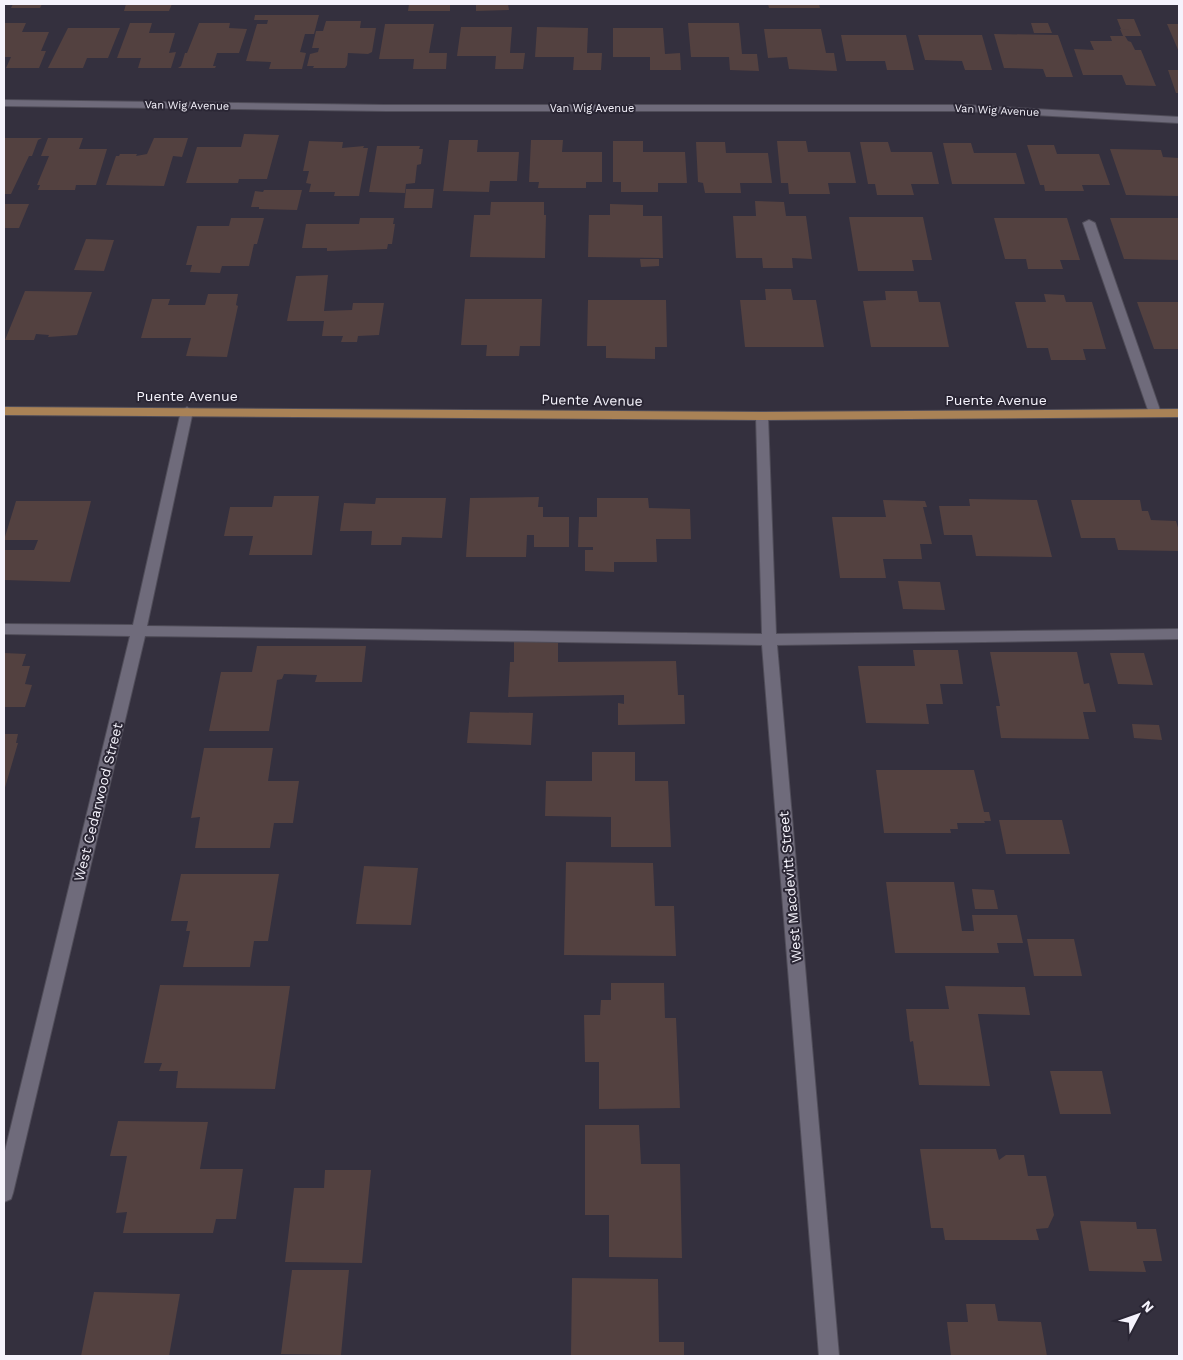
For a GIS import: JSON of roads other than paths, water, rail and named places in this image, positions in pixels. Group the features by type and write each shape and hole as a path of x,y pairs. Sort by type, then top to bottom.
{"main road":[{"name":"Puente Avenue","path":"4,411 762,416 1179,413"}],"street":[{"name":"Van Wig Avenue","path":"4,103 385,108 964,108 1179,120"},
{"path":"1089,223 1155,413"},
{"name":"West Cedarwood Street","path":"4,1193 139,632 187,411"},
{"name":"West Macdevitt Street","path":"762,416 769,640 829,1356"},
{"path":"4,629 769,640 1179,634"}]}
